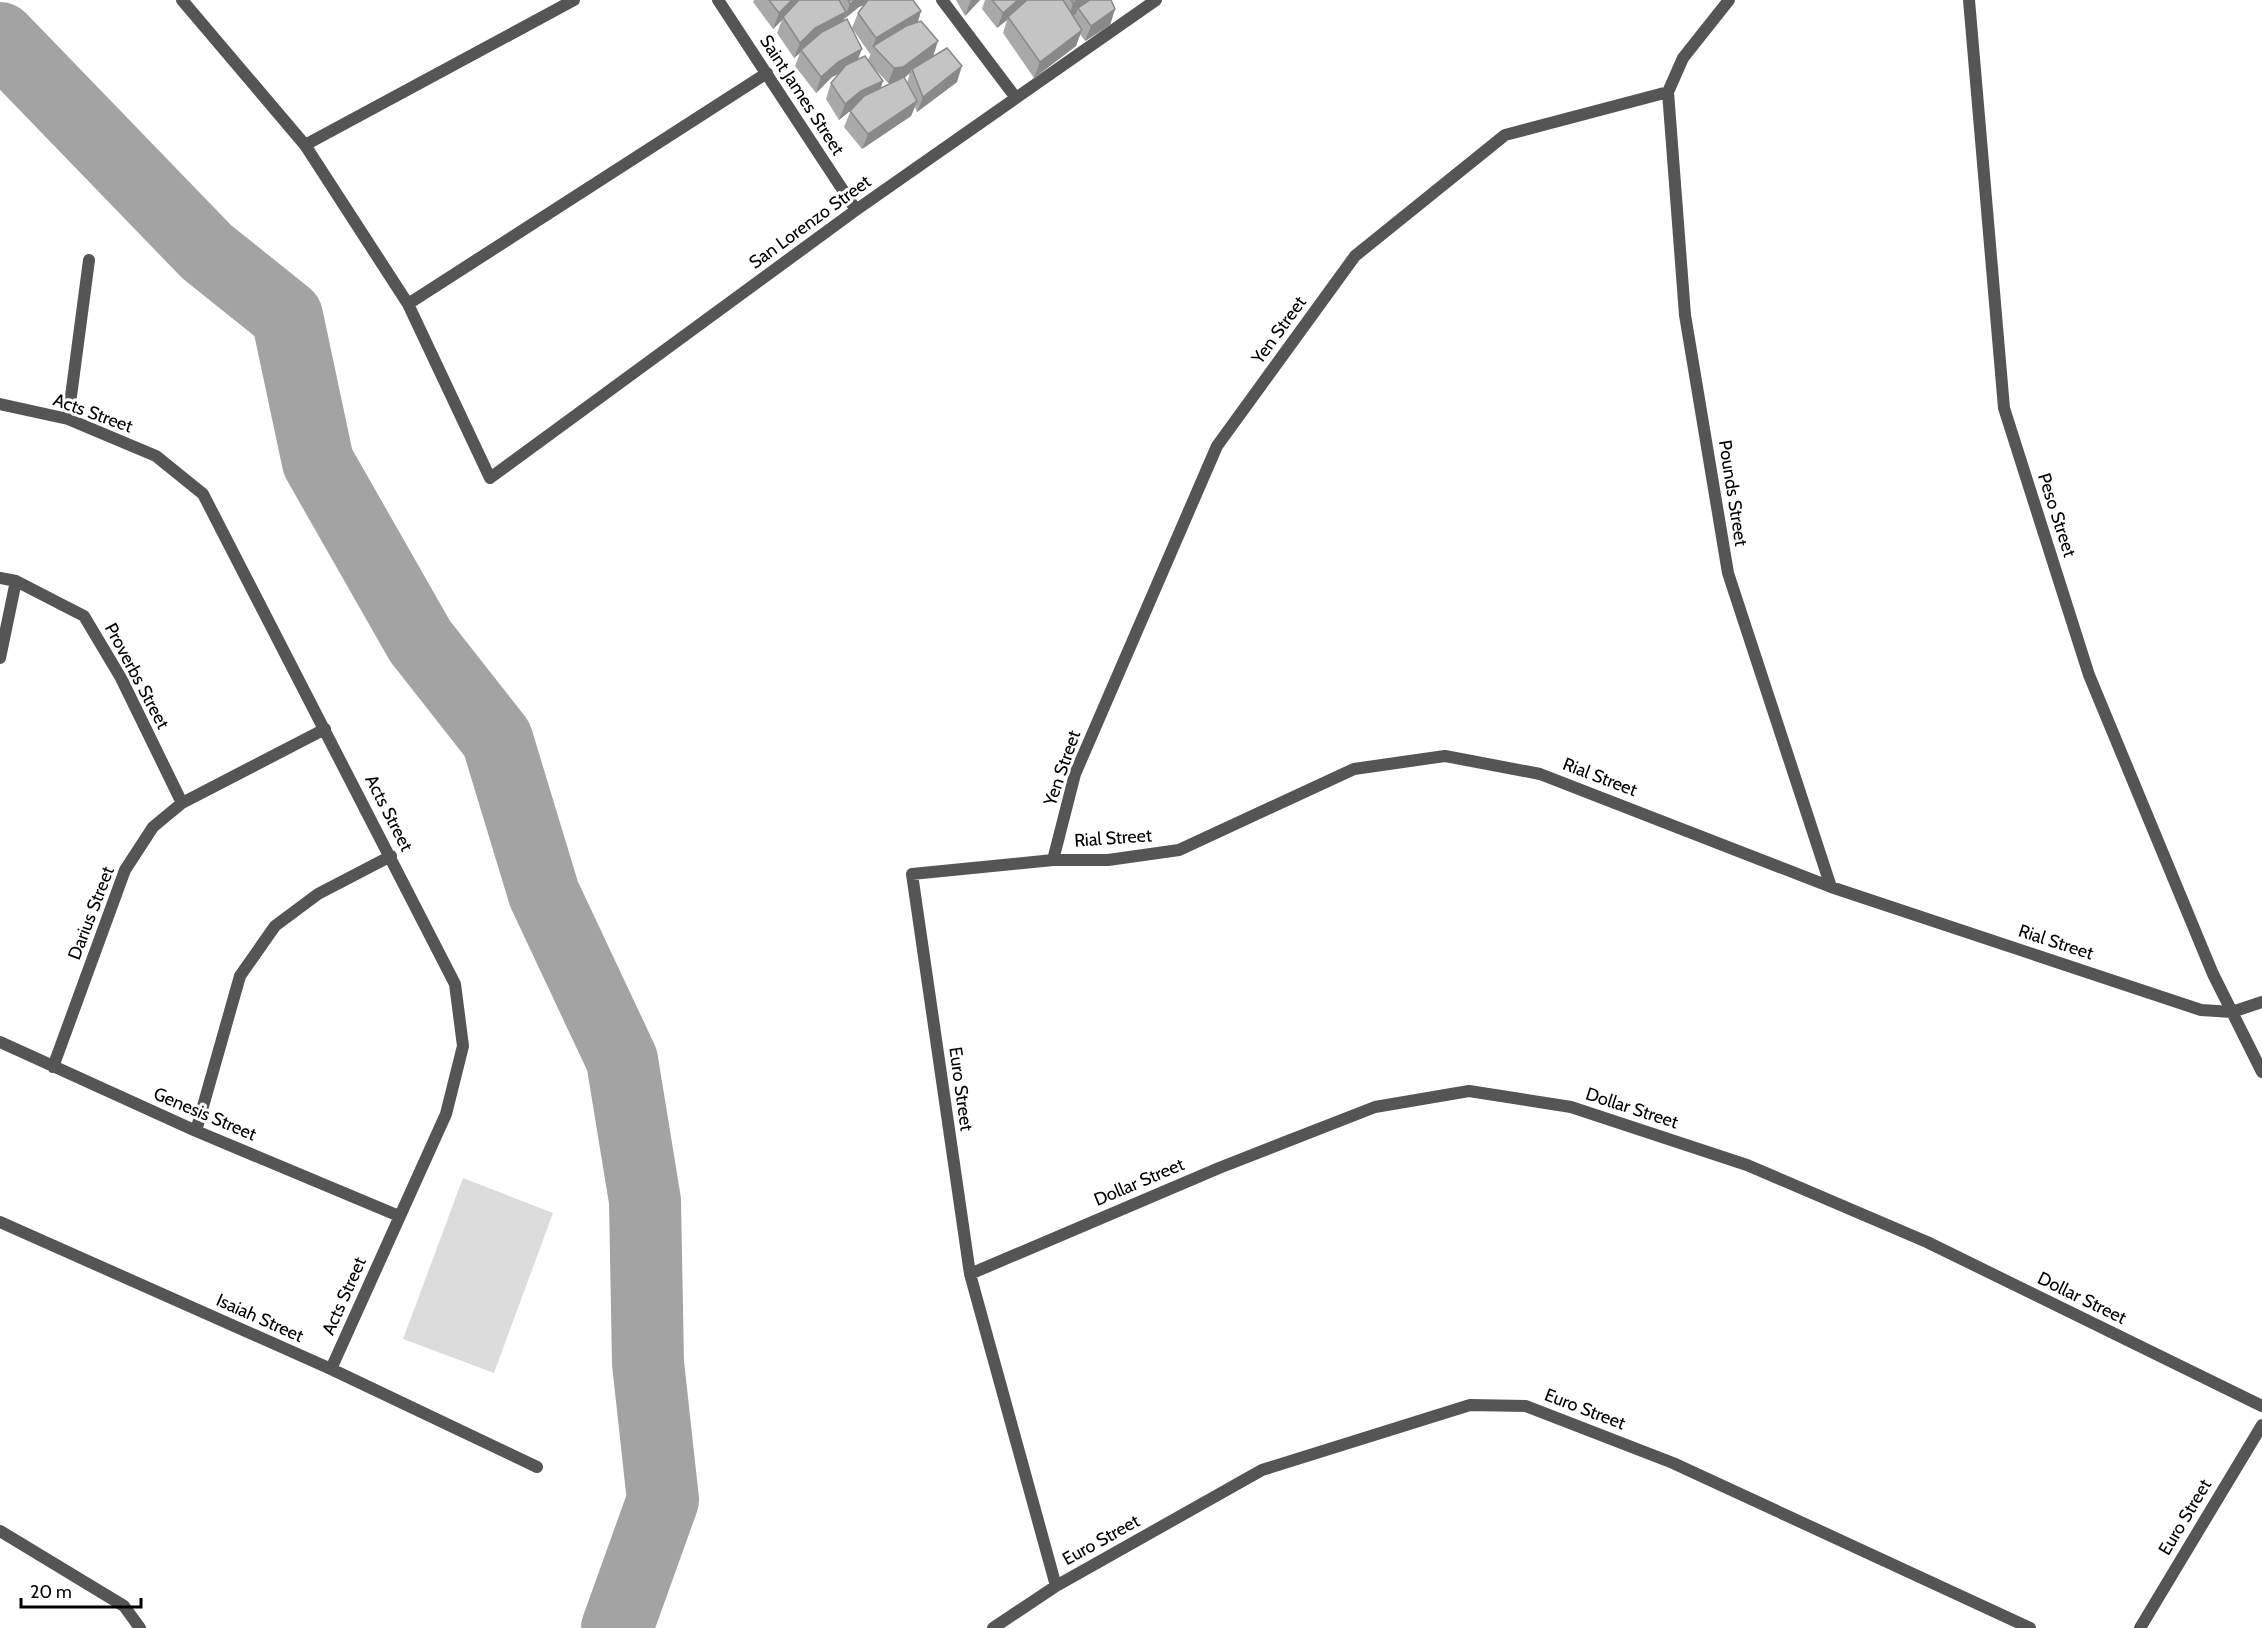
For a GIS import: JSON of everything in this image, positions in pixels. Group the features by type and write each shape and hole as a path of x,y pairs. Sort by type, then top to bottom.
{"street":[{"path":"305,145 574,0"},
{"name":"Saint James Street","path":"718,0 856,210"},
{"path":"942,0 1016,98"},
{"name":"San Lorenzo Street","path":"408,304 490,478 856,210 1156,0"},
{"path":"1668,92 1683,58 1729,0"},
{"name":"Peso Street","path":"1969,0 2004,408 2089,675 2213,974 2232,1012"},
{"path":"187,1 305,145 408,304 766,73"},
{"name":"Yen Street","path":"1053,860 1075,774 1217,446 1355,256 1505,135 1668,92"},
{"name":"Pounds Street","path":"1668,92 1685,315 1728,573 1831,887"},
{"path":"68,419 89,260"},
{"name":"Acts Street","path":"0,404 68,419 156,456 203,494 455,984 463,1046 446,1114 331,1370"},
{"name":"Proverbs Street","path":"0,578 16,581 84,616 121,678 182,803"},
{"path":"0,658 16,581"},
{"name":"Darius Street","path":"53,1067 125,870 153,827 182,803 325,729"},
{"name":"Rial Street","path":"912,874 1053,860 1108,860 1179,850 1354,769 1445,756 1540,774 1831,887 2201,1010 2232,1012 2262,1002"},
{"path":"196,1131 240,976 275,926 318,894 391,856"},
{"name":"Euro Street","path":"912,874 970,1274 1056,1586"},
{"path":"2232,1012 2262,1072"},
{"name":"Genesis Street","path":"0,1042 196,1131 399,1215"},
{"name":"Dollar Street","path":"970,1274 1219,1168 1375,1107 1469,1091 1571,1107 1747,1165 1927,1242 2262,1406"},
{"name":"Isaiah Street","path":"0,1222 331,1370 537,1467"},
{"name":"Euro Street","path":"993,1628 1056,1586 1262,1470 1470,1406 1526,1406 1673,1462 2030,1628"},
{"name":"Euro Street","path":"2140,1628 2262,1425"},
{"path":"0,1531 124,1606 140,1628"}],"shaded area":[{"path":"463,1178 553,1213 494,1373 403,1339"}],"building":[{"path":"769,0 792,0 779,13"},
{"path":"799,0 839,0 846,12 815,28 800,43 783,17"},
{"path":"868,0 913,0 921,11 876,38 858,13"},
{"path":"992,0 1018,0 1003,13"},
{"path":"1027,0 1063,0 1082,30 1040,62 1008,17"},
{"path":"1090,0 1111,0 1115,9 1091,26 1078,8"},
{"path":"847,19 862,49 838,62 821,77 801,50 822,32"},
{"path":"921,21 938,41 903,67 894,68 873,46 906,26"},
{"path":"947,48 962,66 923,97 912,69"},
{"path":"865,56 883,81 861,91 845,104 831,83 846,65"},
{"path":"904,77 917,101 868,134 850,111 864,96"}],"waterway":[{"path":"0,38 207,252 287,316 318,462 420,641 497,739 544,894 622,1060 645,1201 648,1363 663,1500 617,1628"}]}
